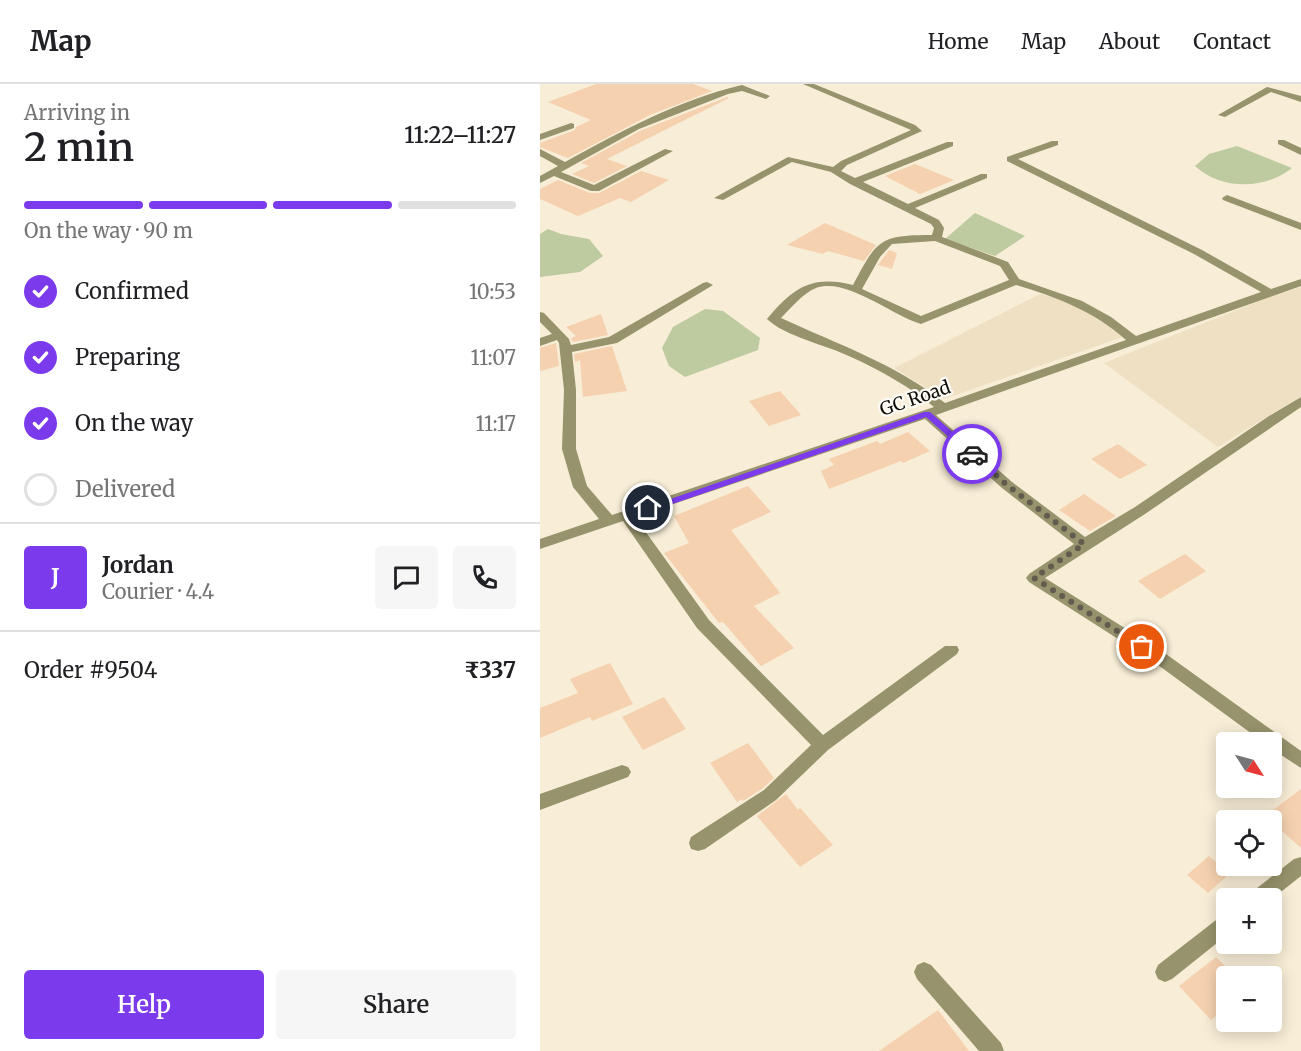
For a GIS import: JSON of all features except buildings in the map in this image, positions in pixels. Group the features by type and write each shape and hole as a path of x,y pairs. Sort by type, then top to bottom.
{"street":[{"path":"807,84 912,127 917,132 844,163 835,170"},
{"path":"540,180 636,127 725,92 742,88 766,96"},
{"path":"1222,115 1270,89 1301,99"},
{"path":"1288,95 1301,89"},
{"path":"540,137 549,130 571,126"},
{"path":"1281,142 1301,152"},
{"path":"1055,143 1010,159 1198,252 1270,292"},
{"path":"853,182 950,144"},
{"path":"554,173 595,189 668,151"},
{"path":"540,152 566,167"},
{"path":"719,198 791,159 835,170 853,182 934,222 939,228 936,238"},
{"path":"907,208 984,176"},
{"path":"1227,198 1301,227"},
{"path":"856,290 881,246 901,240 936,238 1004,264 1015,280 1070,298 1118,325 1134,340"},
{"path":"943,408 923,392 855,354 773,319 810,287 819,284 856,290 921,320 1015,280"},
{"name":"GC Road","path":"540,544 927,414 1301,282"},
{"path":"566,350 614,340 707,285"},
{"path":"540,315 565,342 570,390 568,449 580,486 609,521"},
{"path":"540,342 560,336"},
{"path":"1299,756 1160,658 1034,578 1084,544 1124,523 1250,432 1301,401"},
{"path":"927,414 1007,485 1084,544"},
{"path":"627,516 703,624 822,745"},
{"path":"698,843 770,795 822,745 951,650"},
{"path":"540,802 622,772"},
{"path":"1271,888 1301,865"},
{"path":"1165,972 1216,932"},
{"path":"924,972 993,1051"}],"shaded area":[{"path":"1237,146 1292,168 1269,180 1243,184 1217,180 1195,166 1209,154"},
{"path":"975,213 1025,236 995,256 945,239"},
{"path":"548,229 589,239 603,256 580,272 540,277 540,234"},
{"path":"1301,287 1301,396 1218,447 1104,363 1264,299"},
{"path":"1040,294 1070,301 1096,316 1123,337 944,399 894,368"},
{"path":"705,309 723,311 760,338 758,350 685,377 669,366 662,348 673,327"}],"way so far":[{"path":"972,454 1007,485 1084,544 1034,578 1142,647"}],"route":[{"path":"648,508 927,414 972,454"}]}
